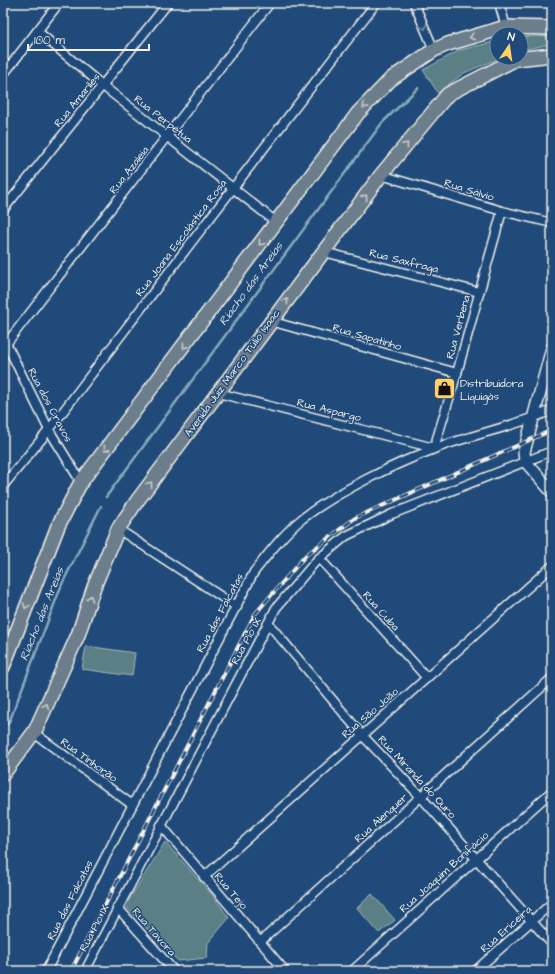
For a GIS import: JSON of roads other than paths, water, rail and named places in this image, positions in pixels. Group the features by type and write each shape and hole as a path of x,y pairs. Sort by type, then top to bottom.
{"main road":[{"path":"529,28 552,28"},
{"path":"3,667 58,526 81,482 358,113 391,79 434,50 448,44 489,32"},
{"name":"Avenida Juiz Marco Túlio Isaac","path":"3,774 34,734 78,635 94,587 118,529 137,500 381,175 448,94 516,59 552,55"},
{"path":"552,348 526,440 525,461 552,492"}],"street":[{"path":"3,75 59,3"},
{"name":"Rua Amariles","path":"3,210 168,3"},
{"name":"Rua Azaleia","path":"4,343 168,137 270,3"},
{"name":"Rua Joana Escolástica Rosa","path":"3,486 49,430 376,3"},
{"path":"414,3 434,50"},
{"path":"499,3 506,26"},
{"name":"Rua Perpétua","path":"37,31 103,86 276,222"},
{"name":"Rua Sálvio","path":"381,175 502,211 552,223"},
{"name":"Rua Verbena","path":"434,448 457,373 502,211"},
{"name":"Rua Saxfraga","path":"324,252 479,292"},
{"name":"Rua Sapatinho","path":"270,321 457,373"},
{"name":"Rua dos Cravos","path":"4,343 49,430 81,482"},
{"name":"Rua Aspargo","path":"218,393 434,448"},
{"name":"Rua das Falcatas","path":"46,971 131,804 237,607 254,572 279,542 302,519 327,501 362,482 434,448 532,419 552,410"},
{"name":"Rua Pio IX","path":"85,971 117,907 268,623 284,598 319,558 346,536 392,514 552,451"},
{"path":"118,529 237,607"},
{"name":"Rua Cuba","path":"319,558 427,678"},
{"name":"Rua São João","path":"204,876 552,566"},
{"name":"Rua Miranda do Ouro","path":"268,623 362,734 421,797 552,944"},
{"name":"Rua Alenquer","path":"260,942 552,678"},
{"name":"Rua Tinhorão","path":"34,734 131,804"},
{"name":"Rua Joaquim Bonifácio","path":"352,971 552,791"},
{"name":"Rua Tejo","path":"161,824 285,971"},
{"name":"Rua Ericeira","path":"475,971 552,903"},
{"name":"Rua Távora","path":"117,907 174,971"}],"waterway":[{"name":"Riacho das Areias","path":"106,497 382,123 418,88"},
{"name":"Riacho das Areias","path":"3,730 10,720 62,584 101,506"}],"railway":[{"path":"71,971 255,614 306,555 355,518 552,430"}],"place":[{"name":"Distribuidora Liquigás","path":"444,389"}]}
